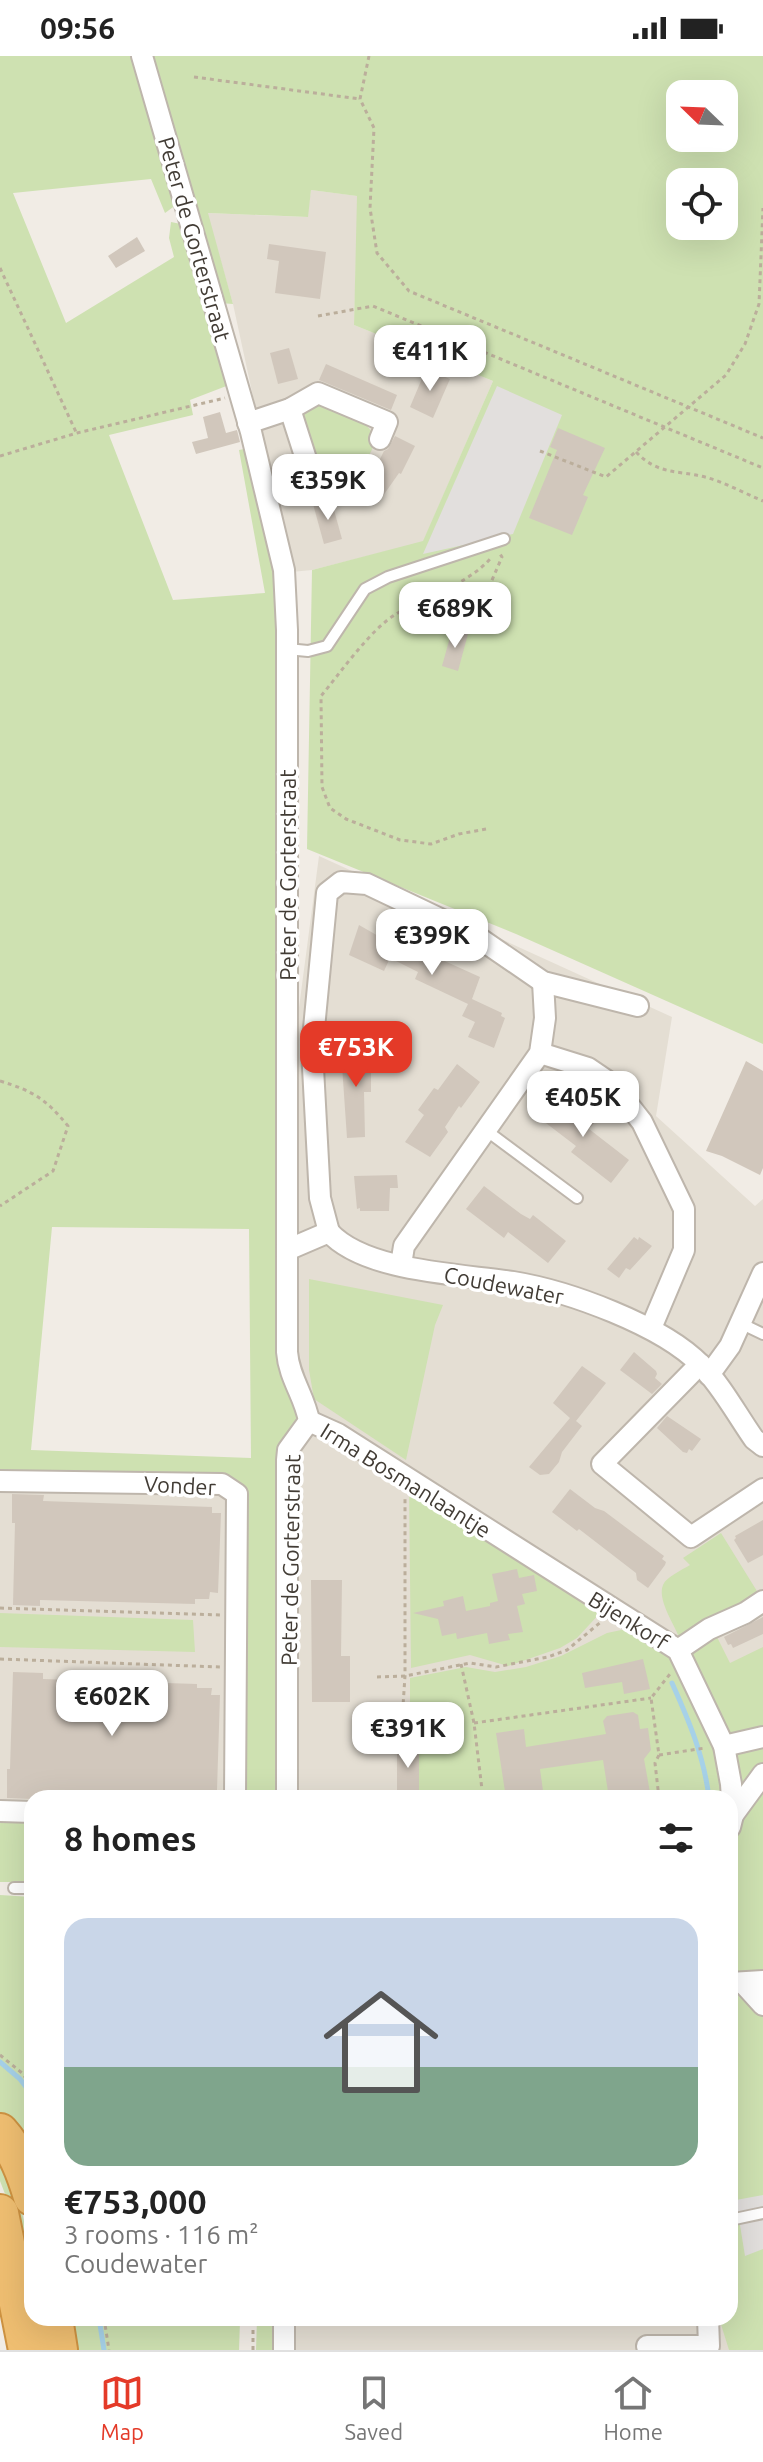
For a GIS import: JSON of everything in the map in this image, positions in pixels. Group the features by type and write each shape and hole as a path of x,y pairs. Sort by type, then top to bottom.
{"highway":[{"path":"0,2132 10,2143 24,2169"},
{"path":"0,2213 27,2350"},
{"path":"55,2326 59,2350"}],"street":[{"name":"Peter de Gorterstraat","path":"142,56 240,394 284,570 287,649 288,1364 309,1421 293,1442 287,1460 287,1790"},
{"path":"248,423 290,409 318,393 387,422 380,439"},
{"path":"290,409 314,484 338,479 350,471"},
{"path":"287,1250 329,1232 320,1198 312,1049 327,893 341,882 367,884 476,936 543,982 638,1006"},
{"path":"401,1265 404,1246 540,1053 545,1018 543,982"},
{"path":"540,1053 588,1068 613,1085 642,1122 684,1209 684,1250 651,1328"},
{"name":"Coudewater","path":"329,1232 370,1258 517,1283 577,1300 651,1328 704,1369 754,1439 763,1446"},
{"path":"763,1273 730,1346 602,1464 691,1537 763,1489"},
{"name":"Irma Bosmanlaantje","path":"309,1421 338,1434 503,1540"},
{"name":"Vonder","path":"0,1481 222,1484 237,1494 235,1790"},
{"name":"Bijenkorf","path":"503,1540 680,1655 717,1747 726,1790"},
{"path":"680,1655 709,1629 763,1601"},
{"path":"717,1747 763,1737"},
{"path":"738,1812 763,1774"},
{"path":"0,1811 24,1812"},
{"path":"745,1983 763,2005"},
{"path":"284,2326 284,2350"},
{"path":"647,2346 709,2346 708,2326"}],"lane":[{"path":"287,649 308,651 327,646 365,589 388,577 504,539"},
{"path":"487,1131 577,1198"},
{"path":"740,1323 763,1334"},
{"path":"14,1888 24,1888"},
{"path":"738,2218 763,2213"}],"path":[{"path":"369,56 360,99 374,128 370,208 377,253 409,291 763,438"},
{"path":"194,77 360,99"},
{"path":"540,451 606,477 726,375 745,344 759,304 763,208"},
{"path":"0,268 77,433"},
{"path":"318,316 373,306 763,468"},
{"path":"0,456 77,433 240,394"},
{"path":"636,452 647,464 671,472 706,477 763,501"},
{"path":"456,583 448,619 472,626 502,557 498,550 480,571 456,583 393,616 356,653 321,696 322,787 330,808 346,819 400,840 431,844 486,829"},
{"path":"0,1081 49,1102 68,1126 53,1171 0,1206"},
{"path":"378,1737 401,1736 405,1676 405,1477"},
{"path":"0,1608 236,1615"},
{"path":"377,1677 405,1676 470,1663 496,1667 548,1657 567,1650 614,1612"},
{"path":"658,1790 655,1763 659,1755 651,1698 680,1655"},
{"path":"0,1659 236,1667"},
{"path":"461,1664 474,1723 482,1790"},
{"path":"474,1723 651,1698"},
{"path":"659,1755 717,1747"},
{"path":"0,2055 24,2076"},
{"path":"105,2326 109,2350"},
{"path":"253,2326 253,2350"}],"shaded area":[{"path":"311,190 358,196 354,325 493,381 423,542 312,570 291,572 233,304 207,213 307,217"},
{"path":"497,386 562,415 513,534 423,554"},
{"path":"319,856 672,1017 656,1116 755,1206 763,1199 763,2350 291,2350 290,2326 738,2326 738,1790 24,1790 24,1838 0,1836 0,1463 298,1470 298,1015"},
{"path":"763,2195 763,2249 745,2256 738,2212 738,2200"}],"green space":[{"path":"0,56 135,56 176,205 165,213 151,179 13,193 66,323 174,257 169,238 171,222 186,225 229,385 190,400 193,415 109,435 173,600 265,593 239,450 249,448 280,592 282,1355 302,1411 295,1432 281,1790 242,1790 243,1492 0,1477","holes":["52,1227 249,1229 251,1458 31,1450"]},
{"path":"148,56 763,56 763,1044 516,934 307,849 312,570 423,541 493,381 354,325 357,196 311,190 308,217 208,213 233,304 220,303"},
{"path":"328,404 365,424 374,439 366,460 317,473 298,411 313,405"},
{"path":"309,1279 443,1305 435,1325 406,1460 314,1399 309,1370"},
{"path":"409,1485 602,1611 577,1638 560,1648 508,1666 470,1655 411,1668"},
{"path":"721,1533 760,1596 679,1637 664,1604 663,1585 671,1576 690,1565 683,1558"},
{"path":"0,1613 193,1620 195,1652 0,1647"},
{"path":"626,1629 673,1657 711,1730 724,1790 419,1790 419,1748 410,1747 410,1678 466,1667 495,1672 526,1667 561,1656 607,1633"},
{"path":"714,1631 730,1663 763,1647 763,1733 728,1733 688,1656 695,1645"},
{"path":"763,1744 763,1768 741,1792 734,1751"},
{"path":"763,1783 763,1976 738,1978 740,1817"},
{"path":"0,1820 24,1821 24,1882 0,1882"},
{"path":"0,1895 24,1896 24,2148 0,2112"},
{"path":"738,1993 749,1995 750,2007 763,2015 763,2350 729,2350 722,2326 738,2326"},
{"path":"0,2154 21,2207 24,2264 14,2217 0,2181"},
{"path":"68,2326 240,2326 239,2350 72,2350"},
{"path":"257,2326 277,2326 276,2350 256,2350"}],"building":[{"path":"137,237 145,251 116,268 108,256"},
{"path":"269,244 326,252 320,299 275,293 279,261 267,259"},
{"path":"289,348 298,379 278,384 270,353"},
{"path":"326,364 397,395 391,410 319,380"},
{"path":"426,369 450,379 433,418 410,407"},
{"path":"220,412 226,433 237,430 240,442 196,454 192,442 208,438 203,417"},
{"path":"558,428 605,448 583,495 588,497 572,535 529,518 557,450 550,447"},
{"path":"395,436 415,446 401,474 378,503 352,485 364,469 372,475"},
{"path":"331,499 342,539 324,544 313,504"},
{"path":"452,630 468,634 458,671 442,666"},
{"path":"359,925 394,945 402,932 431,945 429,954 480,977 472,999 502,1013 501,1016 505,1018 494,1048 468,1037 475,1022 462,1016 468,1004 415,979 418,972 390,958 384,971 349,955"},
{"path":"371,1050 371,1092 364,1092 365,1137 347,1138 341,1051"},
{"path":"746,1061 763,1071 763,1168 760,1175 706,1151"},
{"path":"457,1064 480,1082 445,1127 448,1132 430,1157 405,1142 424,1115 418,1110"},
{"path":"556,1094 594,1123 589,1129 629,1160 611,1183 571,1152 576,1146 538,1117"},
{"path":"397,1175 398,1188 390,1188 389,1211 357,1209 354,1176"},
{"path":"484,1186 521,1214 530,1219 533,1215 566,1241 548,1263 508,1232 504,1238 466,1209"},
{"path":"634,1237 652,1246 619,1278 607,1269"},
{"path":"634,1352 656,1371 655,1378 662,1384 652,1394 620,1370"},
{"path":"582,1366 606,1383 576,1421 582,1426 562,1452 559,1462 549,1474 540,1475 529,1467 570,1418 553,1403"},
{"path":"667,1416 701,1439 692,1451 683,1452 657,1428"},
{"path":"570,1489 664,1556 665,1565 648,1588 637,1580 636,1573 552,1512"},
{"path":"12,1494 44,1495 43,1501 212,1507 212,1513 221,1513 218,1593 210,1592 209,1599 195,1599 195,1604 40,1600 40,1606 13,1605 15,1523 12,1523"},
{"path":"763,1520 763,1555 748,1563 734,1540 735,1536"},
{"path":"517,1569 519,1578 534,1575 537,1591 522,1594 525,1604 517,1606 523,1632 508,1634 510,1640 489,1644 487,1633 457,1639 456,1633 442,1636 438,1619 413,1613 444,1606 443,1601 463,1596 466,1611 490,1606 490,1603 498,1601 492,1574"},
{"path":"311,1580 342,1580 341,1656 350,1656 350,1702 312,1702"},
{"path":"763,1617 763,1634 733,1648 731,1644 728,1645 724,1637"},
{"path":"643,1659 650,1689 624,1694 622,1682 585,1688 582,1673"},
{"path":"13,1672 43,1673 43,1679 197,1684 197,1688 212,1688 211,1695 220,1695 217,1790 24,1790 24,1799 7,1798 7,1769 10,1769"},
{"path":"633,1712 638,1715 640,1729 648,1728 651,1750 644,1759 650,1790 608,1790 603,1760 540,1769 543,1790 505,1790 496,1733 524,1729 526,1747 606,1734 603,1721 607,1716"},
{"path":"419,1747 419,1790 397,1790 397,1748"}],"waterway":[{"path":"672,1683 700,1753 708,1790"},
{"path":"0,2062 24,2084"},
{"path":"100,2326 104,2350"}]}
